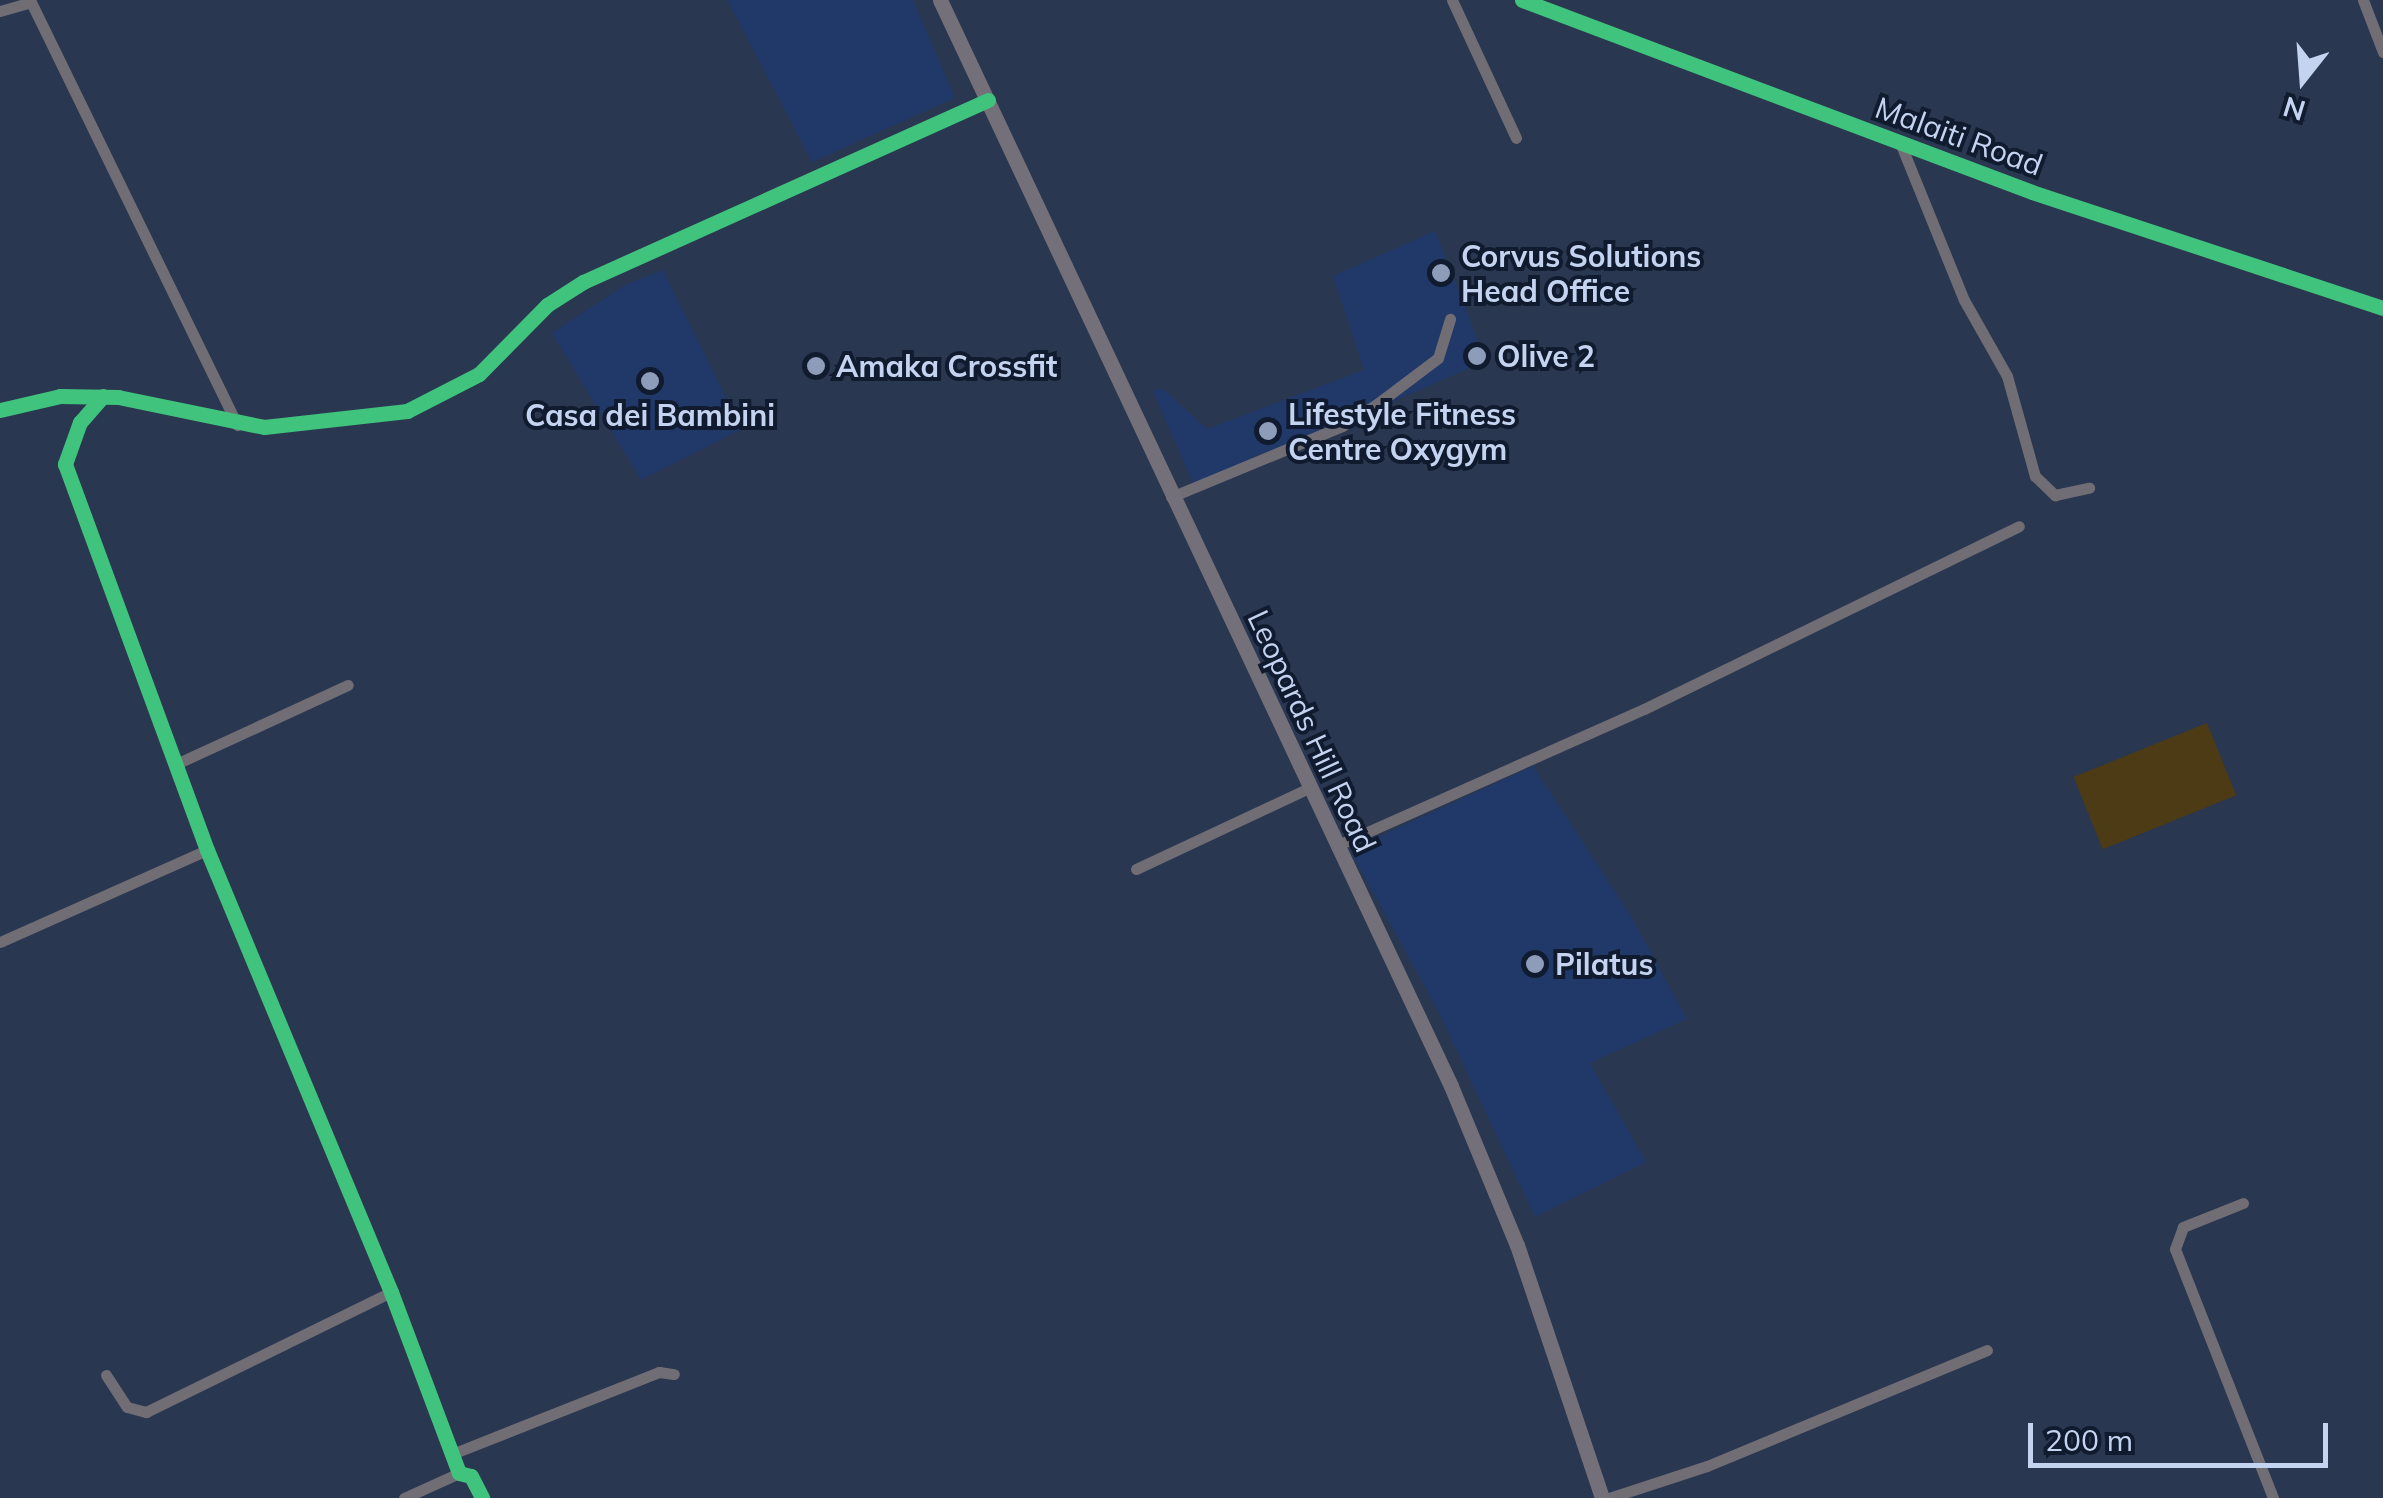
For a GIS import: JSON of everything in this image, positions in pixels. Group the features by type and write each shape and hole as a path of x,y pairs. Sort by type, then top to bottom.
{"main road":[{"name":"Leopards Hill Road","path":"940,0 1498,1196 1605,1498"}],"street":[{"path":"1452,0 1516,138"},
{"name":"Malaiti Road","path":"1522,0 1902,144 2383,308"},
{"path":"2363,0 2383,52"},
{"path":"0,11 31,1 236,424"},
{"path":"0,410 60,396 103,396 236,424 362,420 426,405 479,374 547,306 584,282 988,100"},
{"path":"1902,144 1964,300 2007,376 2036,476 2055,495 2089,488"},
{"path":"1171,497 1342,426 1377,404 1438,358 1450,320"},
{"path":"103,396 80,422 65,464 207,850 391,1292 459,1473"},
{"path":"1336,846 1644,709 2019,526"},
{"path":"176,764 348,685"},
{"path":"1136,869 1310,788"},
{"path":"0,942 207,850"},
{"path":"2243,1203 2182,1227 2174,1249 2272,1498"},
{"path":"106,1375 128,1407 146,1412 391,1292"},
{"path":"1605,1498 1707,1466 1987,1350"},
{"path":"452,1454 659,1372 674,1374"},
{"path":"404,1498 459,1473 471,1476 482,1498"}],"shaded area":[{"path":"727,0 913,0 955,98 812,162"},
{"path":"1435,231 1486,361 1195,488 1153,391 1162,388 1207,429 1364,370 1333,276"},
{"name":"Casa dei Bambini","path":"663,270 742,429 641,480 552,333 625,285"},
{"path":"2207,723 2236,795 2103,849 2073,777"},
{"name":"Pilatus","path":"1533,766 1631,916 1687,1019 1590,1063 1646,1162 1535,1217 1439,1013 1350,850"}],"cycle path":[{"path":"1522,0 2032,192 2383,308"},
{"path":"0,410 60,396 118,397 264,427 407,411 479,374 547,305 583,282 988,100"},
{"path":"103,396 80,422 65,464 207,850 391,1292 459,1473 471,1476 482,1498"}],"place":[{"name":"Corvus Solutions Head Office","path":"1441,273"},
{"name":"Olive 2","path":"1477,356"},
{"name":"Amaka Crossfit","path":"816,366"},
{"name":"Casa dei Bambini","path":"650,381"},
{"name":"Lifestyle Fitness Centre Oxygym","path":"1268,431"},
{"name":"Pilatus","path":"1535,964"}]}
